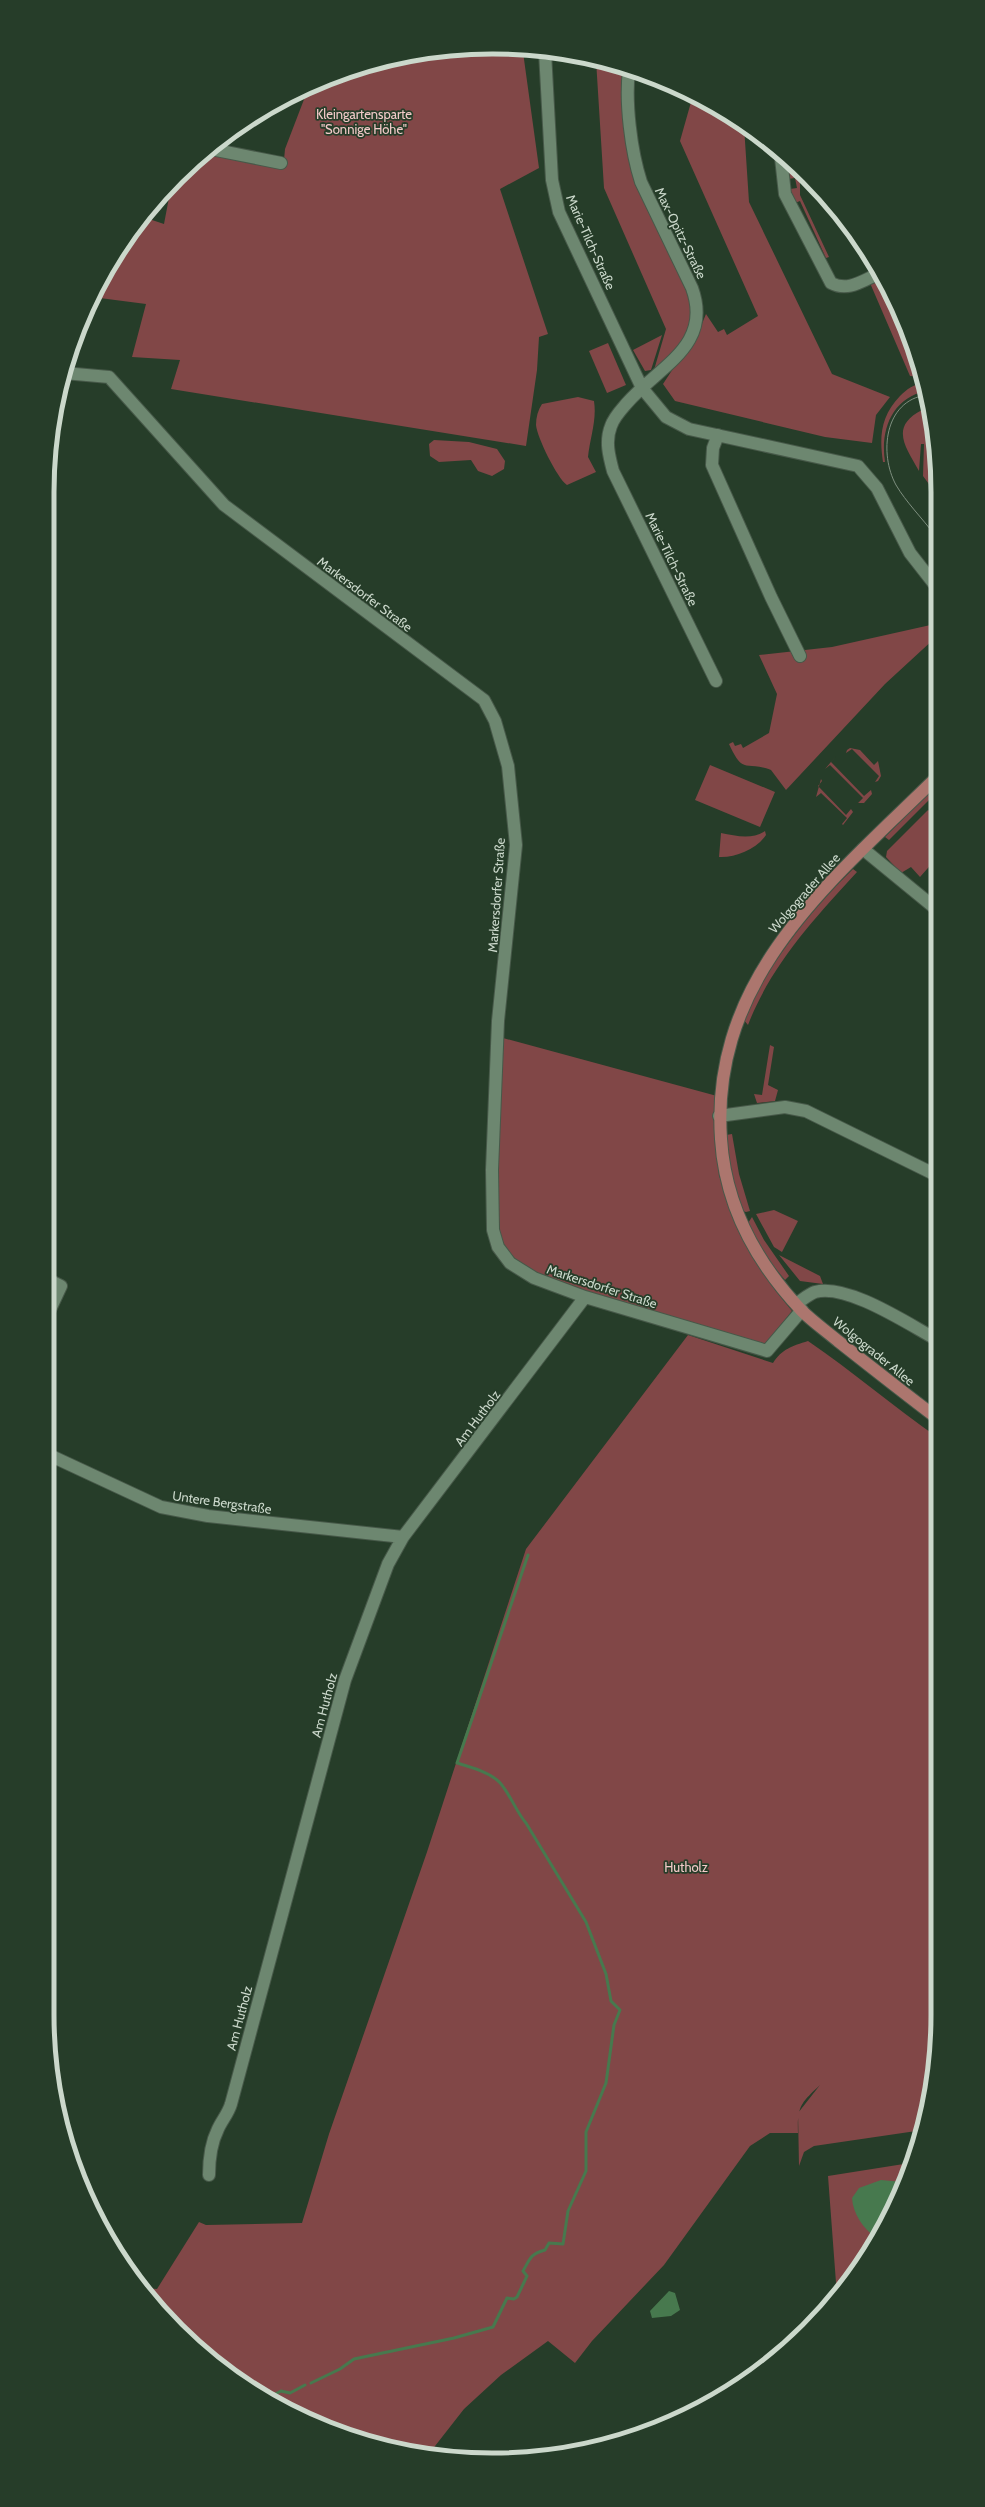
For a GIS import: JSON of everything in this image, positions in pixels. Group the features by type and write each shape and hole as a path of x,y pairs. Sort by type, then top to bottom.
{"main road":[{"name":"Wolgograder Allee","path":"931,783 863,849 787,931 760,972 746,999 727,1049 720,1090 719,1116 723,1166 736,1212 762,1262 799,1307 931,1414"}],"street":[{"name":"Marie-Tilch-Straße","path":"545,58 552,180 559,212 642,388 666,417 690,429 821,456 858,466 877,488 910,553 931,581"},
{"name":"Max-Opitz-Straße","path":"629,76 629,107 635,164 640,182 692,288 697,302 698,319 694,334 682,352 642,388"},
{"path":"219,151 281,163"},
{"path":"782,163 785,194 831,283 839,287 848,288 874,276"},
{"name":"Markersdorfer Straße","path":"71,374 109,377 224,505 484,700 495,721 508,766 516,845 498,1021 492,1170 492,1230 502,1255 510,1263 534,1278 585,1297 767,1351 799,1307"},
{"name":"Marie-Tilch-Straße","path":"642,388 617,414 611,425 608,454 613,471 716,681"},
{"path":"718,435 712,448 712,465 800,656"},
{"path":"863,849 931,905"},
{"path":"719,1116 785,1107 806,1111 931,1173"},
{"path":"54,1282 61,1286 54,1301"},
{"name":"Wolgograder Allee","path":"799,1307 815,1292 837,1292 874,1306 931,1336"},
{"name":"Am Hutholz","path":"209,2175 209,2160 212,2142 218,2127 227,2118 345,1680 388,1564 404,1537 585,1297"},
{"name":"Untere Bergstraße","path":"54,1457 161,1507 208,1516 404,1537"}],"green space":[{"name":"Kleingartensparte \"Sonnige Höhe\"","path":"464,55 523,55 539,168 500,189 548,334 539,337 537,370 526,446 171,389 180,360 132,357 146,304 100,298 128,249 150,219 164,224 169,196 182,182 214,155 284,160 285,149 305,96 325,87 352,77 407,62"},
{"path":"596,67 622,74 632,172 644,202 689,288 693,309 685,340 654,370 666,329 604,188"},
{"path":"691,102 712,113 745,134 749,202 832,374 890,397 876,415 872,443 825,437 675,401 663,384 701,326 706,314 718,332 724,329 727,335 758,316 680,141"},
{"path":"792,172 800,179 800,195 829,257 826,258 800,201 795,203 790,189 797,188 795,178 788,179 787,173"},
{"path":"876,280 886,299 898,325 915,376 910,376 870,283"},
{"path":"662,335 651,370 645,371 633,350"},
{"path":"608,343 626,385 607,393 589,351"},
{"path":"917,385 920,393 905,401 897,408 891,417 885,438 885,462 883,462 881,444 885,419 900,396"},
{"path":"578,397 594,401 594,422 588,457 596,472 567,485 553,466 544,447 537,431 536,419 542,404"},
{"path":"923,410 930,464 931,487 923,476 924,444 921,444 919,471 909,454 903,438 903,430 906,423 912,417"},
{"path":"434,440 469,442 497,449 505,461 504,469 492,476 478,471 471,460 439,462 430,456 429,444"},
{"path":"931,625 931,642 885,684 786,790 771,770 742,764 734,754 729,744 733,742 735,746 741,744 743,748 769,733 777,694 759,655 832,647"},
{"path":"850,748 860,750 874,765 878,761 881,776 878,781 875,782 879,776 852,749 846,753"},
{"path":"836,756 831,762 864,796 871,790 872,794 864,803 858,803 863,798 830,765 825,769"},
{"path":"710,765 775,792 760,827 695,800"},
{"path":"819,787 846,815 851,809 853,812 843,825 842,824 847,818 821,793 816,797"},
{"path":"931,791 931,798 889,840 885,837"},
{"path":"928,810 931,813 931,865 920,877 911,867 901,873 886,857 887,851"},
{"path":"765,831 766,835 762,840 745,852 732,856 719,857 721,833 738,836 755,836"},
{"path":"853,869 857,872 825,907 781,963 769,982 748,1025 743,1019 765,978 778,958 791,939 821,903"},
{"path":"503,1038 717,1096 716,1117 719,1176 775,1290 792,1311 765,1344 586,1295 535,1273 516,1261 501,1245 495,1170"},
{"path":"770,1045 774,1047 768,1085 778,1090 775,1101 757,1103 754,1094 762,1095"},
{"path":"732,1134 739,1174 750,1211 746,1212 743,1211 740,1202 730,1164 726,1135"},
{"path":"774,1210 798,1221 782,1252 774,1247 756,1214"},
{"path":"752,1217 764,1240 789,1276 785,1280 765,1256 748,1223"},
{"path":"779,1255 820,1276 823,1284 800,1281"},
{"name":"Hutholz","path":"688,1335 773,1363 784,1351 808,1341 841,1364 931,1433 930,2043 923,2100 915,2131 814,2146 804,2152 799,2166 798,2120 798,2133 770,2133 750,2146 664,2265 592,2341 575,2363 548,2341 501,2375 464,2409 433,2449 407,2445 352,2430 325,2420 273,2394 249,2379 203,2344 182,2325 151,2289 157,2289 199,2222 206,2225 302,2223 329,2134 427,1852 526,1549","holes":["820,2085 799,2111 808,2096"]},
{"path":"905,2164 886,2208 872,2234 857,2258 836,2286 828,2176"}],"shaded area":[{"path":"881,2180 898,2182 872,2234 867,2230 854,2210 852,2198 859,2188"},
{"path":"669,2291 675,2293 680,2310 671,2316 652,2318 650,2311"}],"waterway":[{"path":"311,2383 340,2369 354,2359 454,2338 493,2327 507,2298 514,2299 517,2297 527,2276 523,2271 533,2255 545,2250 549,2243 563,2244 568,2211 586,2171 586,2132 606,2083 614,2025 620,2010 611,2001 606,1974 586,1922 501,1783 488,1774 457,1763 528,1555"},
{"path":"274,2395 281,2391 290,2393 305,2385"}],"tram line":[{"path":"920,397 912,399 901,407 894,418 889,431 887,444 888,459 896,485 909,504 931,530"}]}
